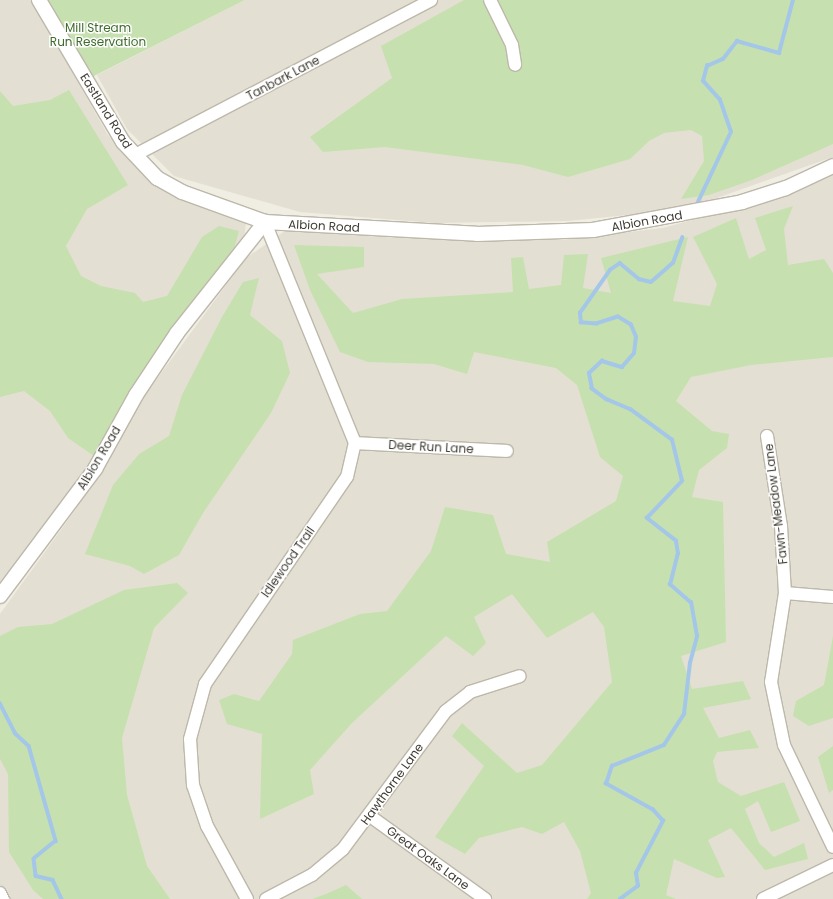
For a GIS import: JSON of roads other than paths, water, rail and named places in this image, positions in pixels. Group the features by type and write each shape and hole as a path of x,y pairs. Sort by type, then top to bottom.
{"street":[{"name":"Eastland Road","path":"39,0 123,142 157,178 182,192 265,222"},
{"name":"Tanbark Lane","path":"135,155 431,0"},
{"path":"490,0 512,45 515,66"},
{"name":"Albion Road","path":"0,596 95,469 136,395 177,332 265,222 477,234 593,230 742,202 786,188 833,166"},
{"path":"265,222 354,443"},
{"name":"Fawn-Meadow Lane","path":"767,436 781,526 785,593 771,682 784,745 833,847"},
{"name":"Deer Run Lane","path":"354,443 507,451"},
{"name":"Idlewood Trail","path":"248,899 207,826 193,785 190,738 205,684 348,478 354,443"},
{"path":"785,593 833,597"},
{"name":"Hawthorne Lane","path":"266,899 312,875 343,849 370,816 446,711 470,692 520,676"},
{"name":"Great Oaks Lane","path":"370,816 485,899"},
{"path":"763,899 833,865"},
{"path":"0,893 2,899"}],"waterway":[{"path":"698,202 731,132 720,100 703,81 707,66 723,59 737,41 779,53 793,0"},
{"path":"620,899 638,886 636,873 663,821 653,810 606,784 612,766 664,745 684,714 690,663 697,636 691,603 670,585 678,554 676,541 647,518 682,481 672,440 631,410 607,400 592,389 589,373 602,361 622,367 634,353 636,337 631,325 618,317 597,324 581,323 580,313 610,270 620,263 639,279 651,282 673,263 682,238"},
{"path":"0,703 15,733 29,746 56,841 34,859 36,876 53,880 62,899"}],"park label":[{"name":"Mill Stream Run Reservation","path":"98,35"}]}
